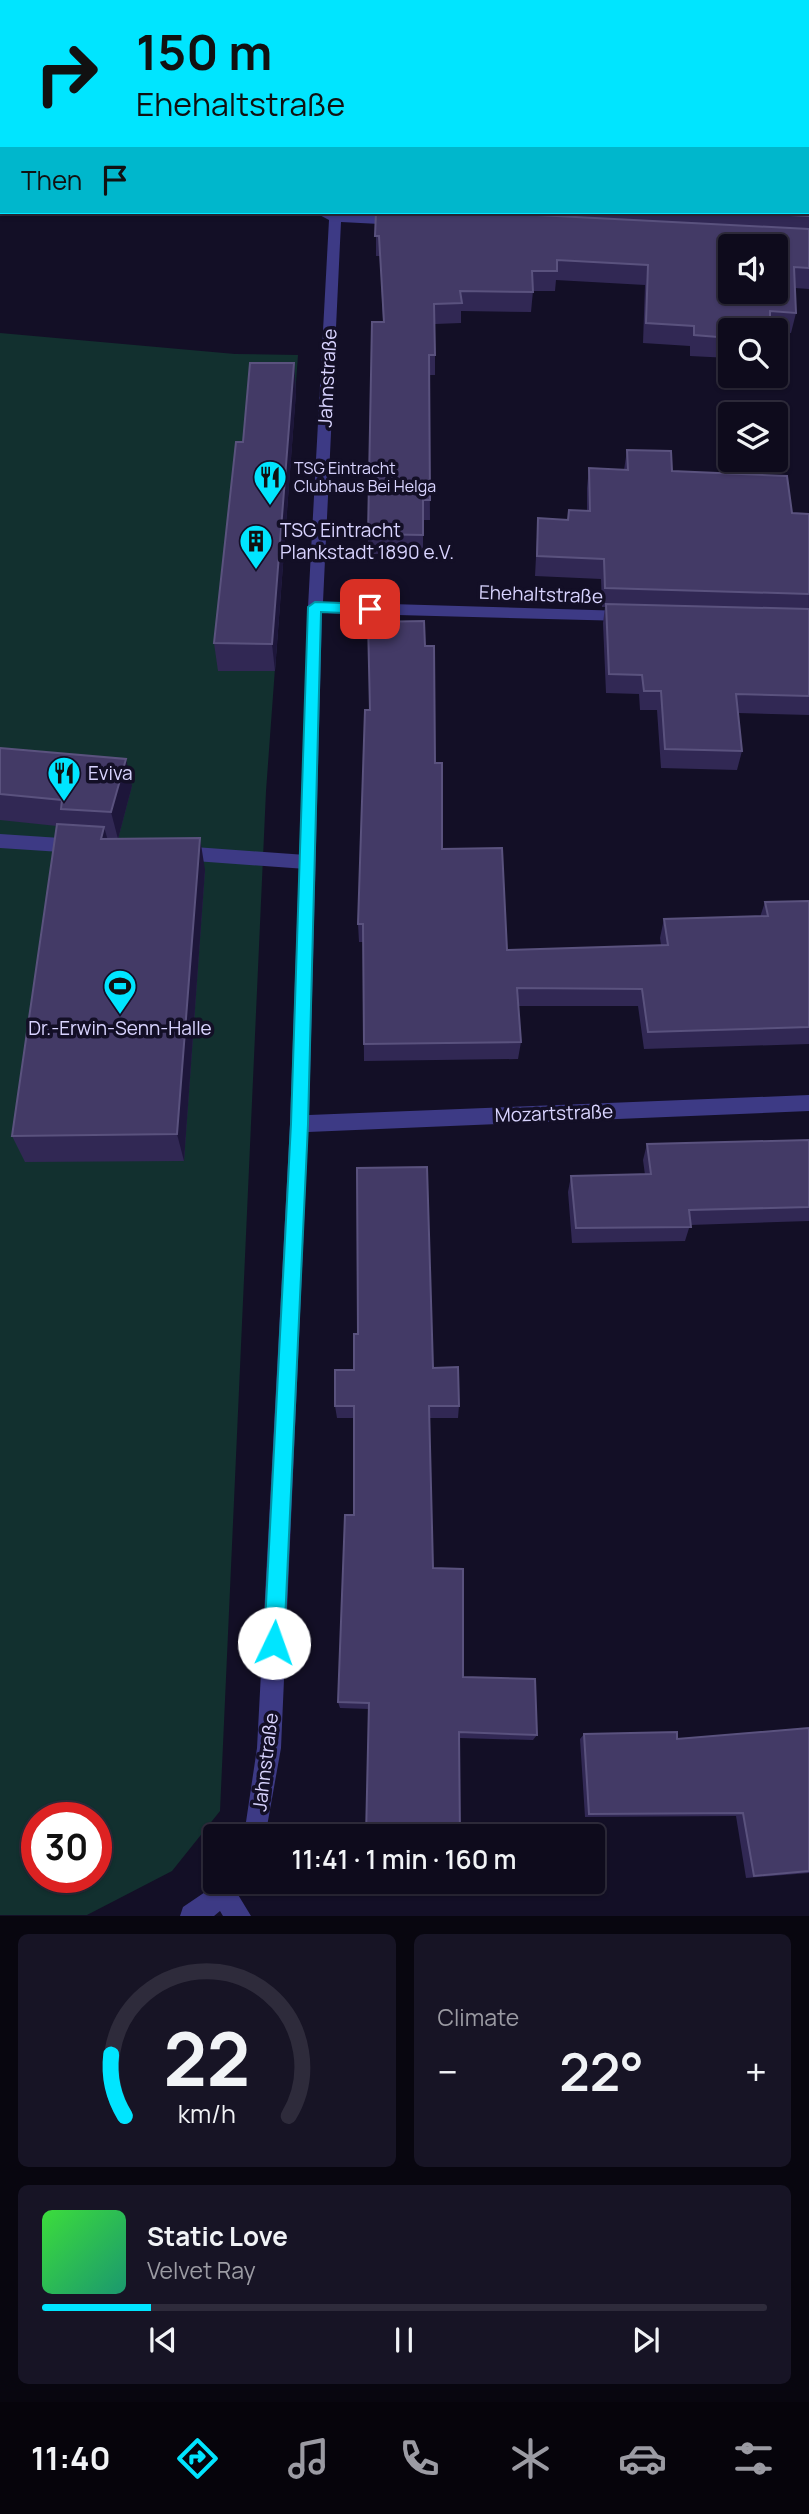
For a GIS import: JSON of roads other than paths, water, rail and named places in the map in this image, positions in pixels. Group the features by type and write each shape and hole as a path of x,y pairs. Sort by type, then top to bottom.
{"street":[{"path":"330,214 419,222"},
{"name":"Jahnstraße","path":"258,1824 270,1748 299,1124 330,214"},
{"name":"Ehehaltstraße","path":"315,607 644,617"},
{"path":"0,841 97,848"},
{"path":"167,852 306,862"},
{"name":"Mozartstraße","path":"299,1124 809,1103"},
{"path":"192,1916 220,1894"},
{"path":"230,1894 239,1916"}],"place":[{"name":"TSG Eintracht Clubhaus Bei Helga","path":"270,507"},
{"name":"TSG Eintracht Plankstadt 1890 e.V.","path":"256,571"},
{"name":"Eviva","path":"64,803"},
{"name":"Dr.-Erwin-Senn-Halle","path":"120,1016"}]}
